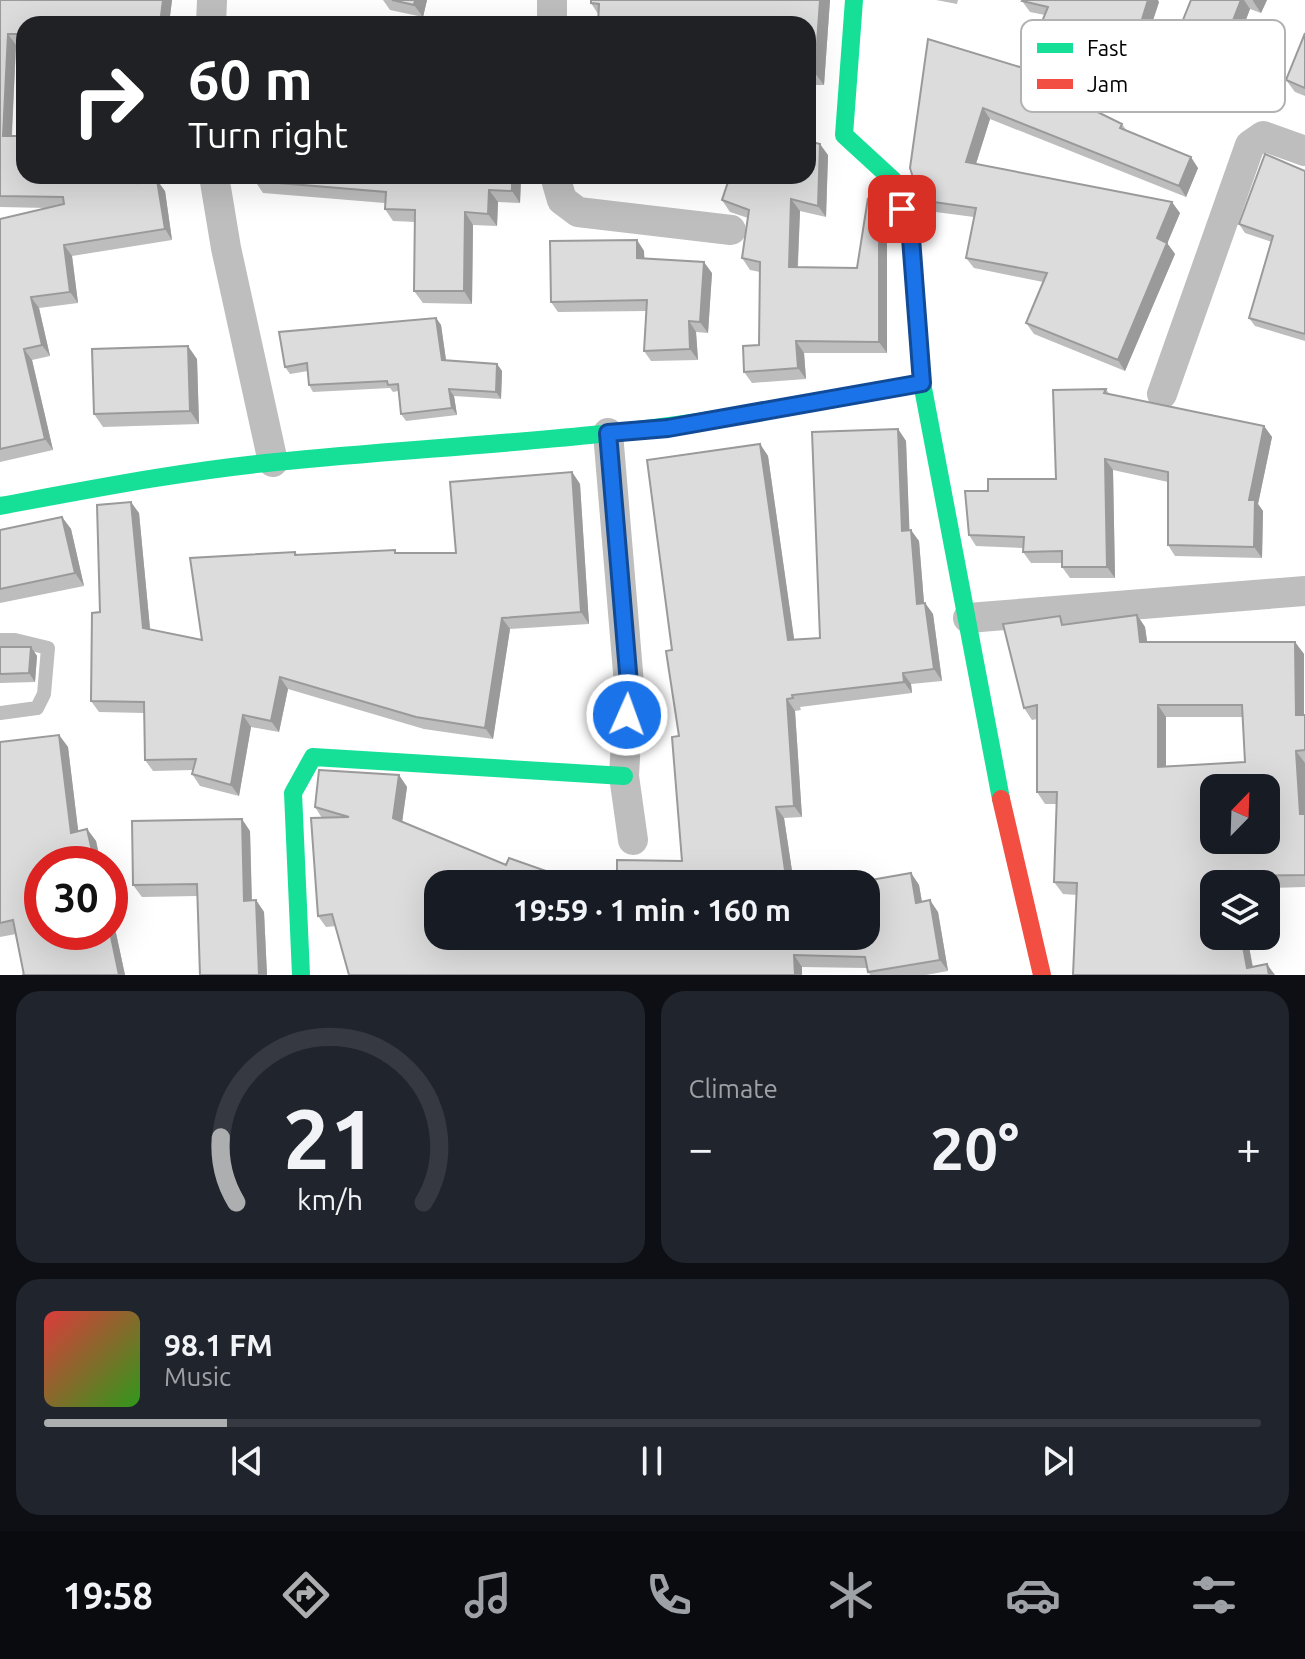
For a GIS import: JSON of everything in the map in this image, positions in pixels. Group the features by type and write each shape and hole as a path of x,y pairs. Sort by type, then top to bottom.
{"street":[{"path":"854,0 844,135 893,180 911,238 922,383 968,618 992,763 1042,975"},
{"path":"1162,394 1250,145 1263,136 1305,151"},
{"path":"215,184 226,248 273,462"},
{"path":"557,184 562,200 578,212 731,230"},
{"path":"0,506 164,476 273,462 668,428 922,383"},
{"path":"608,433 629,684 624,776 633,840"},
{"path":"968,618 1305,591"},
{"path":"301,975 293,793 313,757 624,776"}],"lane":[{"path":"0,640 15,640 48,648 44,694 37,708 0,713"}],"building":[{"path":"0,0 163,0 161,16 16,16 16,34 8,34 3,136 16,136 16,184 158,184 165,229 64,245 70,292 31,297 42,345 24,349 45,439 0,449 0,219 64,204 63,197 0,196"},
{"path":"392,0 415,0 414,5"},
{"path":"591,0 820,0 816,58 816,16 598,16 599,4 591,3"},
{"path":"1148,0 1142,20 1043,20 1048,7 1022,1"},
{"path":"1191,0 1241,0 1233,20 1183,20"},
{"path":"1305,33 1305,88 1286,80"},
{"path":"928,39 1021,67 1021,112 1098,112 1122,124 1120,128 1191,157 1179,186 983,108 966,162 1172,202 1157,238 1167,243 1118,360 1026,323 1047,273 966,258 976,208 920,200 910,168"},
{"path":"816,143 820,144 818,206 791,199 789,267 857,268 868,198 879,231 879,342 796,341 798,368 744,372 743,346 759,345 760,262 742,258 749,210 722,200 727,184 816,184"},
{"path":"1265,154 1305,171 1305,334 1249,318 1273,236 1239,224"},
{"path":"291,184 512,184 512,191 489,190 488,214 465,212 464,291 414,291 415,210 385,209 386,192"},
{"path":"637,240 637,258 704,262 700,322 689,321 690,349 644,351 647,300 551,302 550,241"},
{"path":"436,318 442,360 497,364 496,392 449,389 452,408 401,414 398,384 388,385 387,381 309,385 307,363 285,367 279,332"},
{"path":"188,346 190,411 94,414 92,349"},
{"path":"1106,389 1104,393 1264,426 1249,500 1255,500 1254,547 1168,545 1168,472 1105,459 1107,567 1062,567 1062,551 1023,552 1024,537 969,535 965,491 988,491 988,479 1056,479 1053,390"},
{"path":"898,429 902,531 911,530 917,604 925,603 934,669 903,673 904,682 792,695 793,698 787,699 794,806 776,807 785,870 617,870 617,860 682,861 672,737 679,736 666,651 672,650 647,460 760,444 788,640 820,638 812,432"},
{"path":"572,472 581,612 502,618 485,728 416,717 280,677 271,721 243,715 231,785 192,774 196,759 145,760 144,702 91,701 92,613 100,612 97,505 131,502 143,628 202,640 190,558 395,550 395,553 456,553 450,482"},
{"path":"62,517 75,573 0,589 0,530"},
{"path":"1137,615 1140,642 1295,642 1296,715 1305,715 1305,750 1296,751 1300,814 1305,814 1305,875 1280,875 1280,870 1200,870 1200,950 1244,950 1247,968 1267,964 1269,975 1073,975 1077,883 1054,882 1057,792 1037,792 1037,705 1024,708 1003,624 1060,616 1062,625","holes":["1158,705 1242,705 1245,762 1158,767"]},
{"path":"0,647 31,647 29,673 0,674"},
{"path":"59,735 71,833 87,829 91,846 24,846 24,950 114,950 119,975 24,975 13,920 0,923 0,742"},
{"path":"319,770 399,775 393,818 506,865 509,858 543,870 424,870 424,950 880,950 880,878 911,873 916,903 930,900 940,960 868,972 865,957 794,955 795,975 349,975 332,914 318,916 311,818 349,817 315,807"},
{"path":"242,819 244,901 256,900 259,975 200,975 197,884 133,885 132,821"}],"traffic: fast":[{"path":"854,0 844,135 893,180 911,238 922,383 1001,799"},
{"path":"0,506 241,466 575,437 753,413"},
{"path":"301,975 293,793 313,757 624,776"}],"traffic: jam":[{"path":"753,413 922,383"},
{"path":"1001,799 1042,975"}],"route":[{"path":"627,715 629,684 608,433 668,428 922,383 911,238 902,209"}]}
